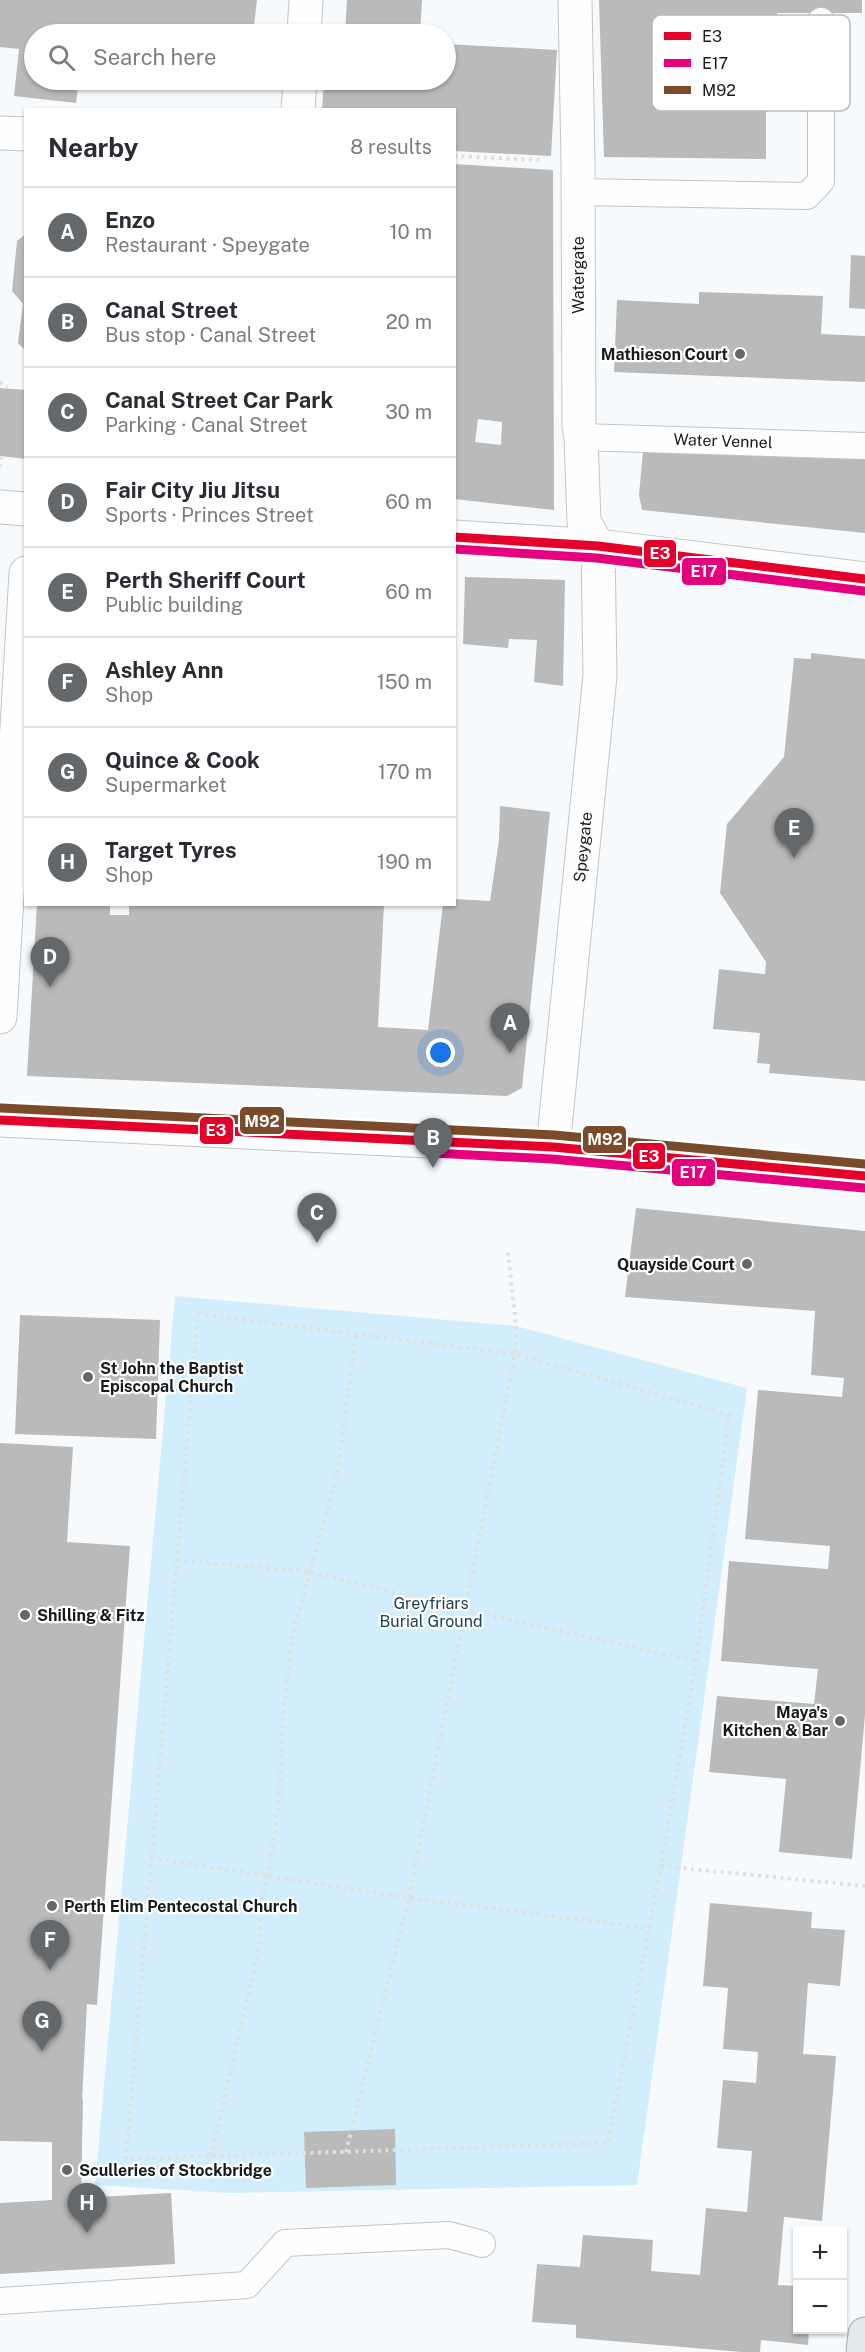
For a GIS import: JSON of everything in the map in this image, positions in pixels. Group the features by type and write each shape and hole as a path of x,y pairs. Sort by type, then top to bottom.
{"main road":[{"path":"862,2352 865,2334"}],"street":[{"path":"305,24 306,0"},
{"name":"Watergate","path":"575,0 579,426 584,522 598,546"},
{"path":"298,108 299,90"},
{"path":"0,134 24,134"},
{"path":"0,507 24,509"},
{"path":"456,537 598,546 865,579"},
{"name":"Speygate","path":"553,1147 600,676 598,546"},
{"path":"0,1017 24,607"},
{"path":"0,1120 553,1147 865,1176"}],"lane":[{"path":"578,177 807,196 821,181 821,111"},
{"name":"Water Vennel","path":"581,437 865,446"},
{"path":"0,2301 246,2285 285,2243 449,2235 482,2244"}],"path":[{"path":"456,156 578,177"},
{"path":"0,382 7,388"},
{"path":"0,466 2,456"},
{"path":"346,2152 409,1898 515,1354 516,1326 508,1253"},
{"path":"198,1314 356,1334 515,1354 729,1415 696,1661 662,1866 608,2143 126,2159 198,1314"},
{"path":"211,2157 259,1948 261,1902 268,1876 279,1804 283,1716 293,1633 337,1476 356,1334"},
{"path":"177,1560 311,1572 465,1610 696,1661"},
{"path":"151,1858 409,1898 650,1928"},
{"path":"662,1866 865,1886"}],"green space":[{"name":"Greyfriars Burial Ground","path":"175,1296 516,1326 747,1388 637,2185 229,2193 95,2185"}],"building":[{"path":"0,0 257,0 254,24 24,24 24,90 78,90 76,103 14,96 19,49 0,47"},
{"path":"347,0 422,0 421,24 346,24"},
{"path":"599,0 862,0 862,13 652,15 652,111 766,111 766,159 604,157"},
{"path":"456,45 557,50 551,156 456,151 456,108 322,108 323,90 456,90"},
{"path":"456,164 553,170 554,510 456,499","holes":["478,419 502,422 501,445 475,442"]},
{"path":"24,236 24,349 18,343 23,304 12,291 17,241"},
{"path":"851,255 865,256 865,309 849,308"},
{"name":"Mathieson Court","path":"699,292 823,296 821,334 865,336 865,382 614,372 617,300 699,304"},
{"path":"0,388 24,390 24,459 0,456"},
{"path":"644,441 865,452 865,533 642,510 639,495"},
{"path":"465,577 565,580 563,686 534,682 537,640 509,639 508,648 463,644"},
{"path":"811,653 865,659 865,1081 769,1073 770,1064 757,1063 760,1033 713,1029 719,969 765,974 766,962 720,893 727,824 784,757 794,658 811,659"},
{"path":"500,806 550,812 522,1088 507,1096 27,1076 37,906 110,906 110,915 129,915 129,906 384,906 378,1027 428,1030 443,906 456,906 456,899 490,901 499,840"},
{"path":"636,1208 865,1231 865,1715 852,1859 779,1852 786,1779 709,1772 717,1696 814,1704 818,1669 721,1661 729,1561 828,1569 830,1546 745,1539 758,1390 842,1397 844,1378 811,1375 815,1311 625,1297"},
{"name":"St John the Baptist Episcopal Church","path":"20,1315 160,1320 156,1439 15,1434"},
{"path":"0,1443 73,1447 67,1542 130,1546 97,2005 87,2004 82,2100 83,2098 81,2198 171,2193 175,2264 0,2274 0,2203 52,2200 52,2142 0,2141"},
{"path":"710,1903 812,1912 811,1928 845,1930 840,1986 808,1983 803,2054 836,2056 822,2221 784,2217 778,2285 793,2286 793,2334 809,2334 808,2345 761,2340 760,2352 742,2352 576,2338 576,2325 532,2322 537,2264 580,2267 583,2235 653,2240 651,2271 700,2275 706,2208 747,2212 752,2151 717,2148 723,2080 756,2083 758,2052 723,2049 728,1988 703,1986"},
{"path":"395,2129 396,2185 306,2188 304,2132"}],"transit line":[{"name":"E3","path":"456,537 598,546 865,579"},
{"name":"E17","path":"456,549 597,558 864,591"},
{"name":"M92","path":"1,1108 554,1135 865,1164"},
{"name":"E3","path":"0,1120 553,1147 865,1176"},
{"name":"E17","path":"433,1153 552,1159 864,1188"}],"place":[{"name":"Mathieson Court","path":"740,354"},
{"name":"Perth Sheriff Court","path":"794,858"},
{"name":"Fair City Jiu Jitsu","path":"50,987"},
{"name":"Enzo","path":"510,1053"},
{"name":"Canal Street","path":"433,1168"},
{"name":"Canal Street Car Park","path":"317,1243"},
{"name":"Quayside Court","path":"747,1264"},
{"name":"St John the Baptist Episcopal Church","path":"88,1377"},
{"name":"Shilling & Fitz","path":"25,1615"},
{"name":"Maya's Kitchen & Bar","path":"840,1721"},
{"name":"Perth Elim Pentecostal Church","path":"52,1906"},
{"name":"Ashley Ann","path":"50,1970"},
{"name":"Quince & Cook","path":"42,2051"},
{"name":"Sculleries of Stockbridge","path":"67,2170"},
{"name":"Target Tyres","path":"87,2233"}]}
